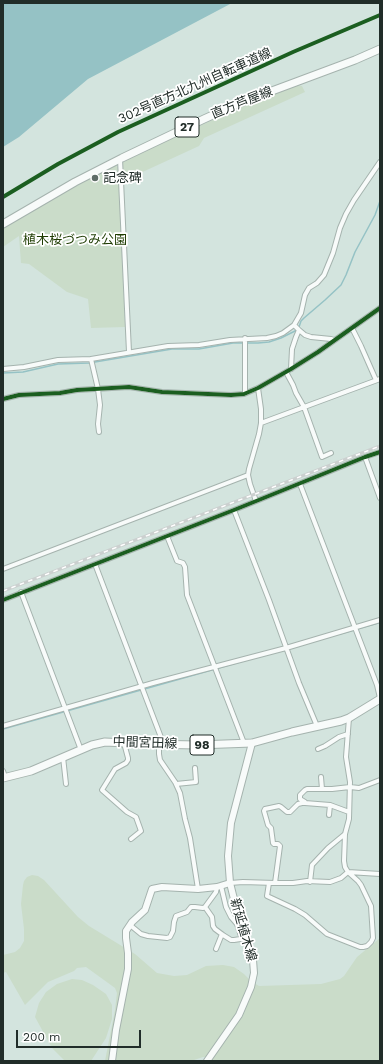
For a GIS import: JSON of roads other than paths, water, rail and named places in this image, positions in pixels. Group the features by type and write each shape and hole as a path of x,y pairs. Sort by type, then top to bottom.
{"main road":[{"name":"直方芦屋線","path":"3,224 59,190 120,158 237,104 348,63 380,49"},
{"name":"中間宮田線","path":"4,775 30,771 92,745 104,742 197,745 252,743 317,726 341,722 380,698"},
{"name":"新延植木線","path":"207,1061 239,1015 251,987 254,973 253,960 245,938 230,883 228,856 232,823 252,743"},
{"name":"新延植木線","path":"130,925 145,910 152,889 162,887 198,889 230,883"},
{"path":"112,1061 116,1030 128,969 126,931 130,925"}],"street":[{"path":"120,158 128,352"},
{"path":"3,369 24,367 58,360 91,359 168,346 199,345 245,338 267,338 283,333 294,325 301,312 305,295 309,288 324,276 346,214 380,162"},
{"path":"3,398 19,395 129,387 162,392 230,395 246,393 258,388 291,369 380,308"},
{"path":"294,325 305,335 334,340"},
{"path":"261,423 378,380 352,328"},
{"path":"291,369 292,349 299,330"},
{"path":"245,338 246,393"},
{"path":"91,359 100,405 98,424 99,432"},
{"path":"286,372 304,407 322,457 331,453"},
{"path":"256,501 248,475 261,423 258,388"},
{"path":"3,600 380,452"},
{"path":"365,457 380,498"},
{"path":"3,569 248,475"},
{"path":"300,484 380,698"},
{"path":"234,510 317,726"},
{"path":"168,536 177,561 184,563 187,595 244,743"},
{"path":"95,564 162,740 159,744 160,760 176,784 180,793 184,818 190,838 198,889"},
{"path":"21,592 81,750"},
{"path":"3,726 286,648 380,620"},
{"path":"269,883 266,896 305,916 327,934 360,947 367,946 371,942 373,938 371,906 361,885 348,872 344,861 345,834 349,819 350,787 346,757 349,718"},
{"path":"318,749 339,737 348,734"},
{"path":"124,743 128,760 115,769 102,790 127,812 136,817 141,831 131,839"},
{"path":"63,757 66,784"},
{"path":"176,784 196,782 195,768"},
{"path":"321,777 322,789"},
{"path":"306,803 300,799 300,795 305,790 350,787 359,788 380,780"},
{"path":"275,883 280,846 272,843 271,828 268,825 264,811 265,809 279,806 287,812 290,812 298,804 306,803 330,805 349,812"},
{"path":"329,815 330,805"},
{"path":"310,882 312,865 328,848 345,834"},
{"path":"230,883 330,882 341,878 348,872 380,874"},
{"path":"130,925 141,934 167,938 170,937 172,934 175,917 187,912 191,907 203,908 219,886"},
{"path":"205,906 212,917 212,926 215,929 231,940 245,938 226,907 219,886"},
{"path":"216,949 222,934"}],"water":[{"path":"3,3 232,3 88,79 19,137 3,147"}],"waterway":[{"path":"3,373 23,372 58,364 89,363 172,349 199,349 233,343 269,342 281,338 295,331 299,327 301,321 341,285 355,252 375,215 380,201"},
{"path":"340,634 378,623"},
{"path":"3,729 247,660"}],"railway":[{"path":"3,591 380,446"}],"place":[{"name":"記念碑","path":"95,178"}],"park label":[{"name":"植木桜づつみ公園","path":"75,240"}]}
